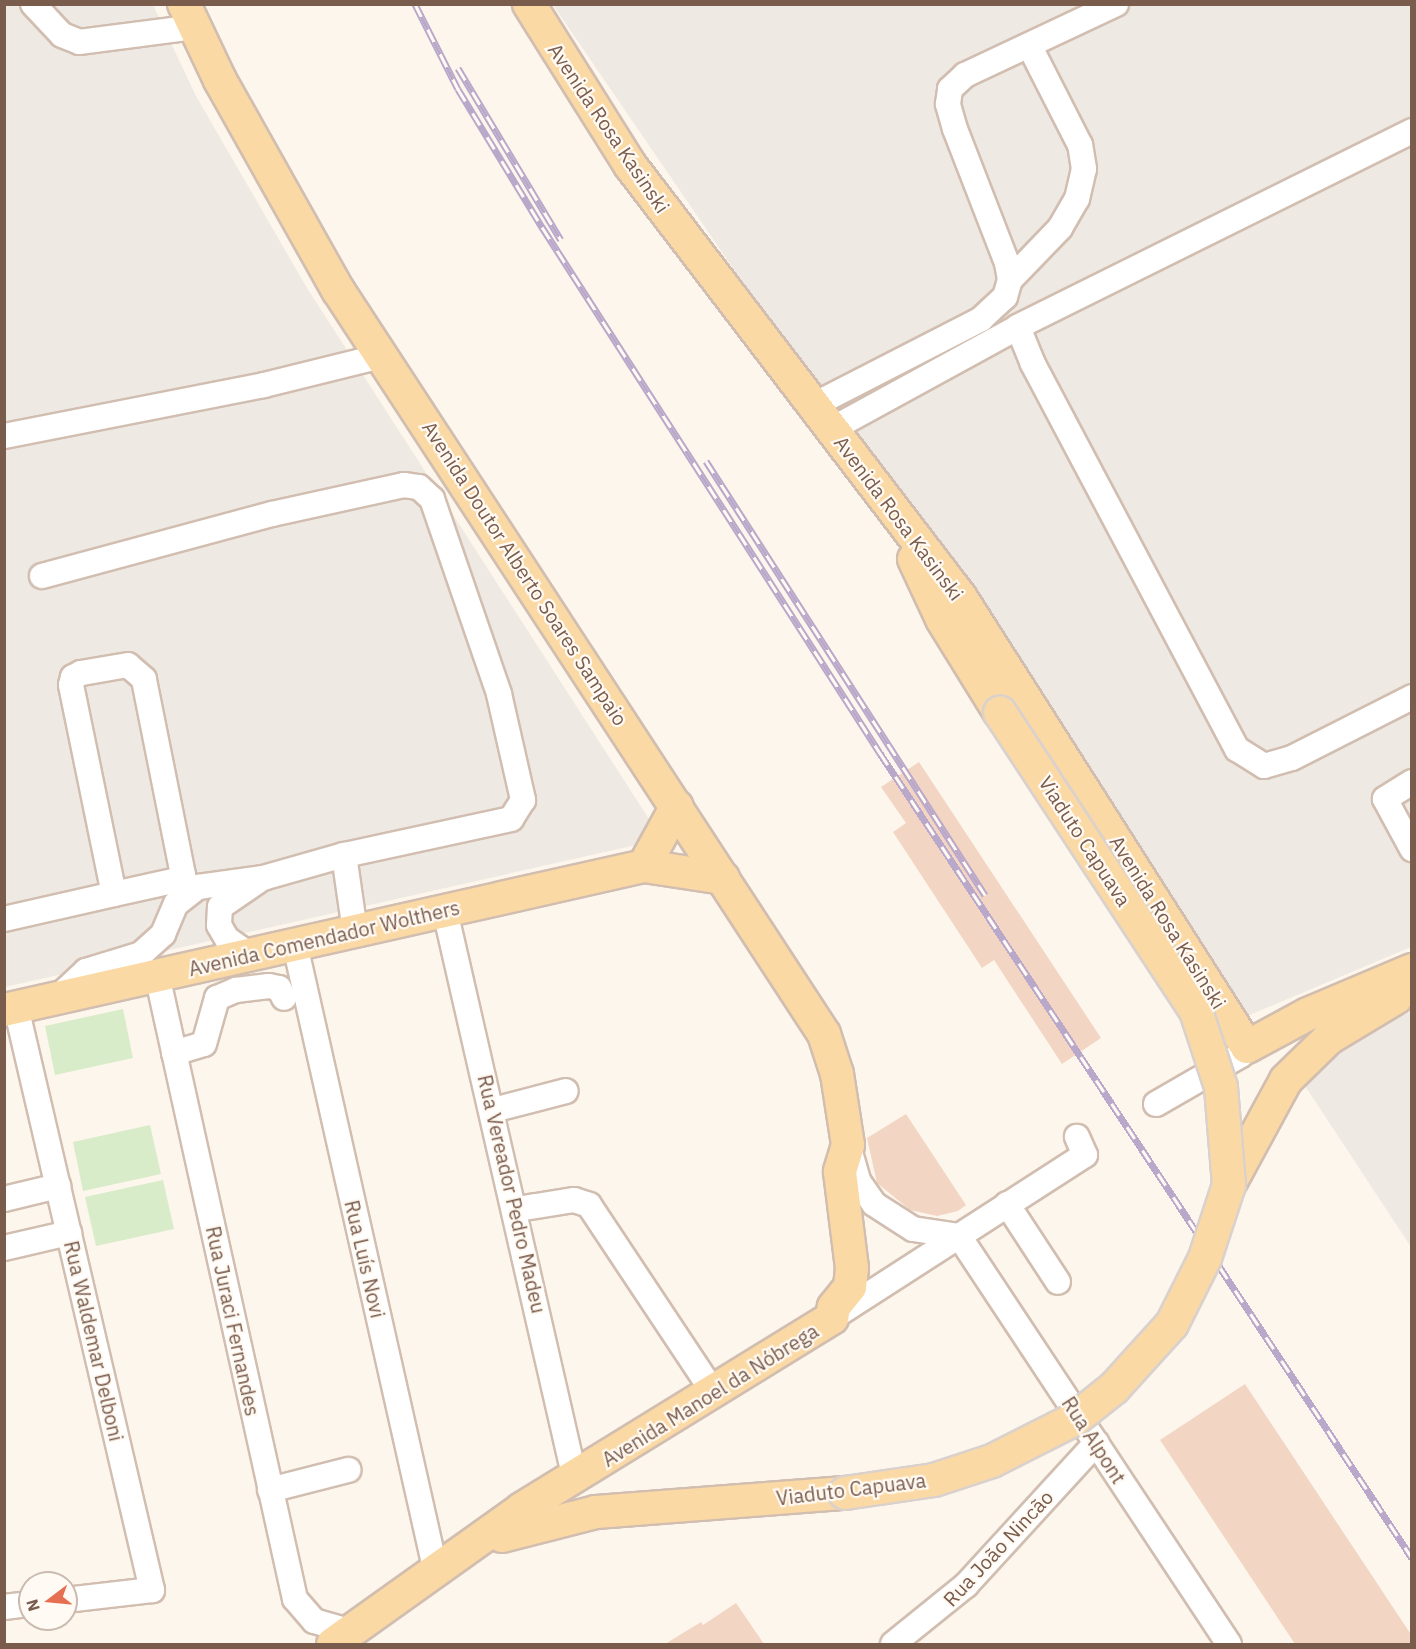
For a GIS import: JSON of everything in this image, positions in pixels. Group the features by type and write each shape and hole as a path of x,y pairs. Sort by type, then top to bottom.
{"main road":[{"name":"Avenida Rosa Kasinski","path":"529,4 630,165 814,405 892,512 961,598 1246,1047"},
{"name":"Avenida Doutor Alberto Soares Sampaio","path":"189,16 287,204 381,356 824,1034 837,1074 848,1145 840,1172 852,1268 850,1287 834,1307 832,1318"},
{"name":"Viaduto Capuava","path":"892,512 942,619 1000,713 1196,1011 1220,1076 1229,1185"},
{"path":"644,866 677,806"},
{"name":"Avenida Comendador Wolthers","path":"10,1009 644,866 723,878"},
{"path":"1246,1047 1308,1014 1412,970"},
{"name":"Viaduto Capuava","path":"475,1545 559,1518 596,1512 844,1493 924,1482 992,1461 1075,1419 1114,1388 1173,1324 1205,1258 1229,1185 1271,1101 1304,1061 1359,1016 1412,991"},
{"name":"Avenida Manoel da Nóbrega","path":"343,1638 522,1509 714,1394 832,1318"}],"street":[{"path":"33,4 62,35 79,42 189,16"},
{"path":"1010,280 948,104 950,89 964,75 1116,4"},
{"path":"814,405 981,319 1005,297 1010,280 1060,228 1077,199 1084,169 1080,146 1029,45"},
{"path":"832,429 1018,327 1412,131"},
{"path":"1018,327 1033,364 1237,749 1264,766 1292,758 1412,697"},
{"path":"4,436 264,385 381,356"},
{"path":"432,499 466,484"},
{"path":"42,576 262,516 404,485 419,487 432,499 499,694 523,800 511,819 344,855 263,878 198,887 176,904 163,934 141,954 86,971 57,998"},
{"path":"4,919 114,894 183,875 144,679 128,665 81,674 73,677 71,685 114,894"},
{"path":"1412,782 1385,799 1404,817 1412,849"},
{"path":"344,855 356,931"},
{"path":"250,955 227,939 219,925 220,907 263,878"},
{"name":"Rua Vereador Pedro Madeu","path":"446,911 517,1209 575,1479"},
{"name":"Rua Luís Novi","path":"295,945 436,1572"},
{"name":"Rua Juraci Fernandes","path":"158,975 295,1599 314,1622 343,1638"},
{"path":"174,1053 204,1044 217,998 236,990 269,986 279,988 284,998"},
{"name":"Rua Waldemar Delboni","path":"10,1009 58,1186 152,1590 78,1599"},
{"path":"1156,1104 1241,1055 1246,1047"},
{"path":"493,1110 566,1091"},
{"name":"Avenida Manoel da Nóbrega","path":"832,1318 1085,1155 1081,1143"},
{"name":"Avenida Doutor Alberto Soares Sampaio","path":"848,1145 858,1181 874,1204 913,1229 959,1236"},
{"path":"4,1199 58,1186"},
{"path":"517,1209 574,1200 589,1205 714,1394"},
{"path":"1007,1204 1058,1282"},
{"path":"4,1248 69,1233"},
{"name":"Rua Alpont","path":"959,1236 1229,1644"},
{"name":"Rua João Nincão","path":"893,1644 966,1585 1096,1443"},
{"path":"270,1490 348,1470"}],"shaded area":[{"path":"4,5 153,5 196,96 307,288 649,819 645,843 5,987"},
{"path":"553,5 1411,5 1411,947 1245,1017"},
{"path":"1411,1012 1411,1247 1288,1060"}],"green space":[{"path":"123,1009 133,1058 55,1075 45,1026"},
{"path":"150,1125 161,1174 83,1191 73,1142"},
{"path":"163,1180 174,1229 96,1246 85,1197"}],"building":[{"path":"919,762 1101,1038 1062,1064 994,960 982,968 893,832 906,823 881,787"},
{"path":"906,1114 966,1205 958,1211 937,1216 910,1210 877,1183 867,1138"},
{"path":"1245,1384 1412,1636 1412,1644 1295,1644 1160,1440"},
{"path":"736,1603 764,1644 665,1644 701,1622 703,1625"}],"railway":[{"path":"415,4 458,89 542,227 880,753 1412,1558"},
{"path":"458,68 561,240"},
{"path":"706,461 985,895"}]}
